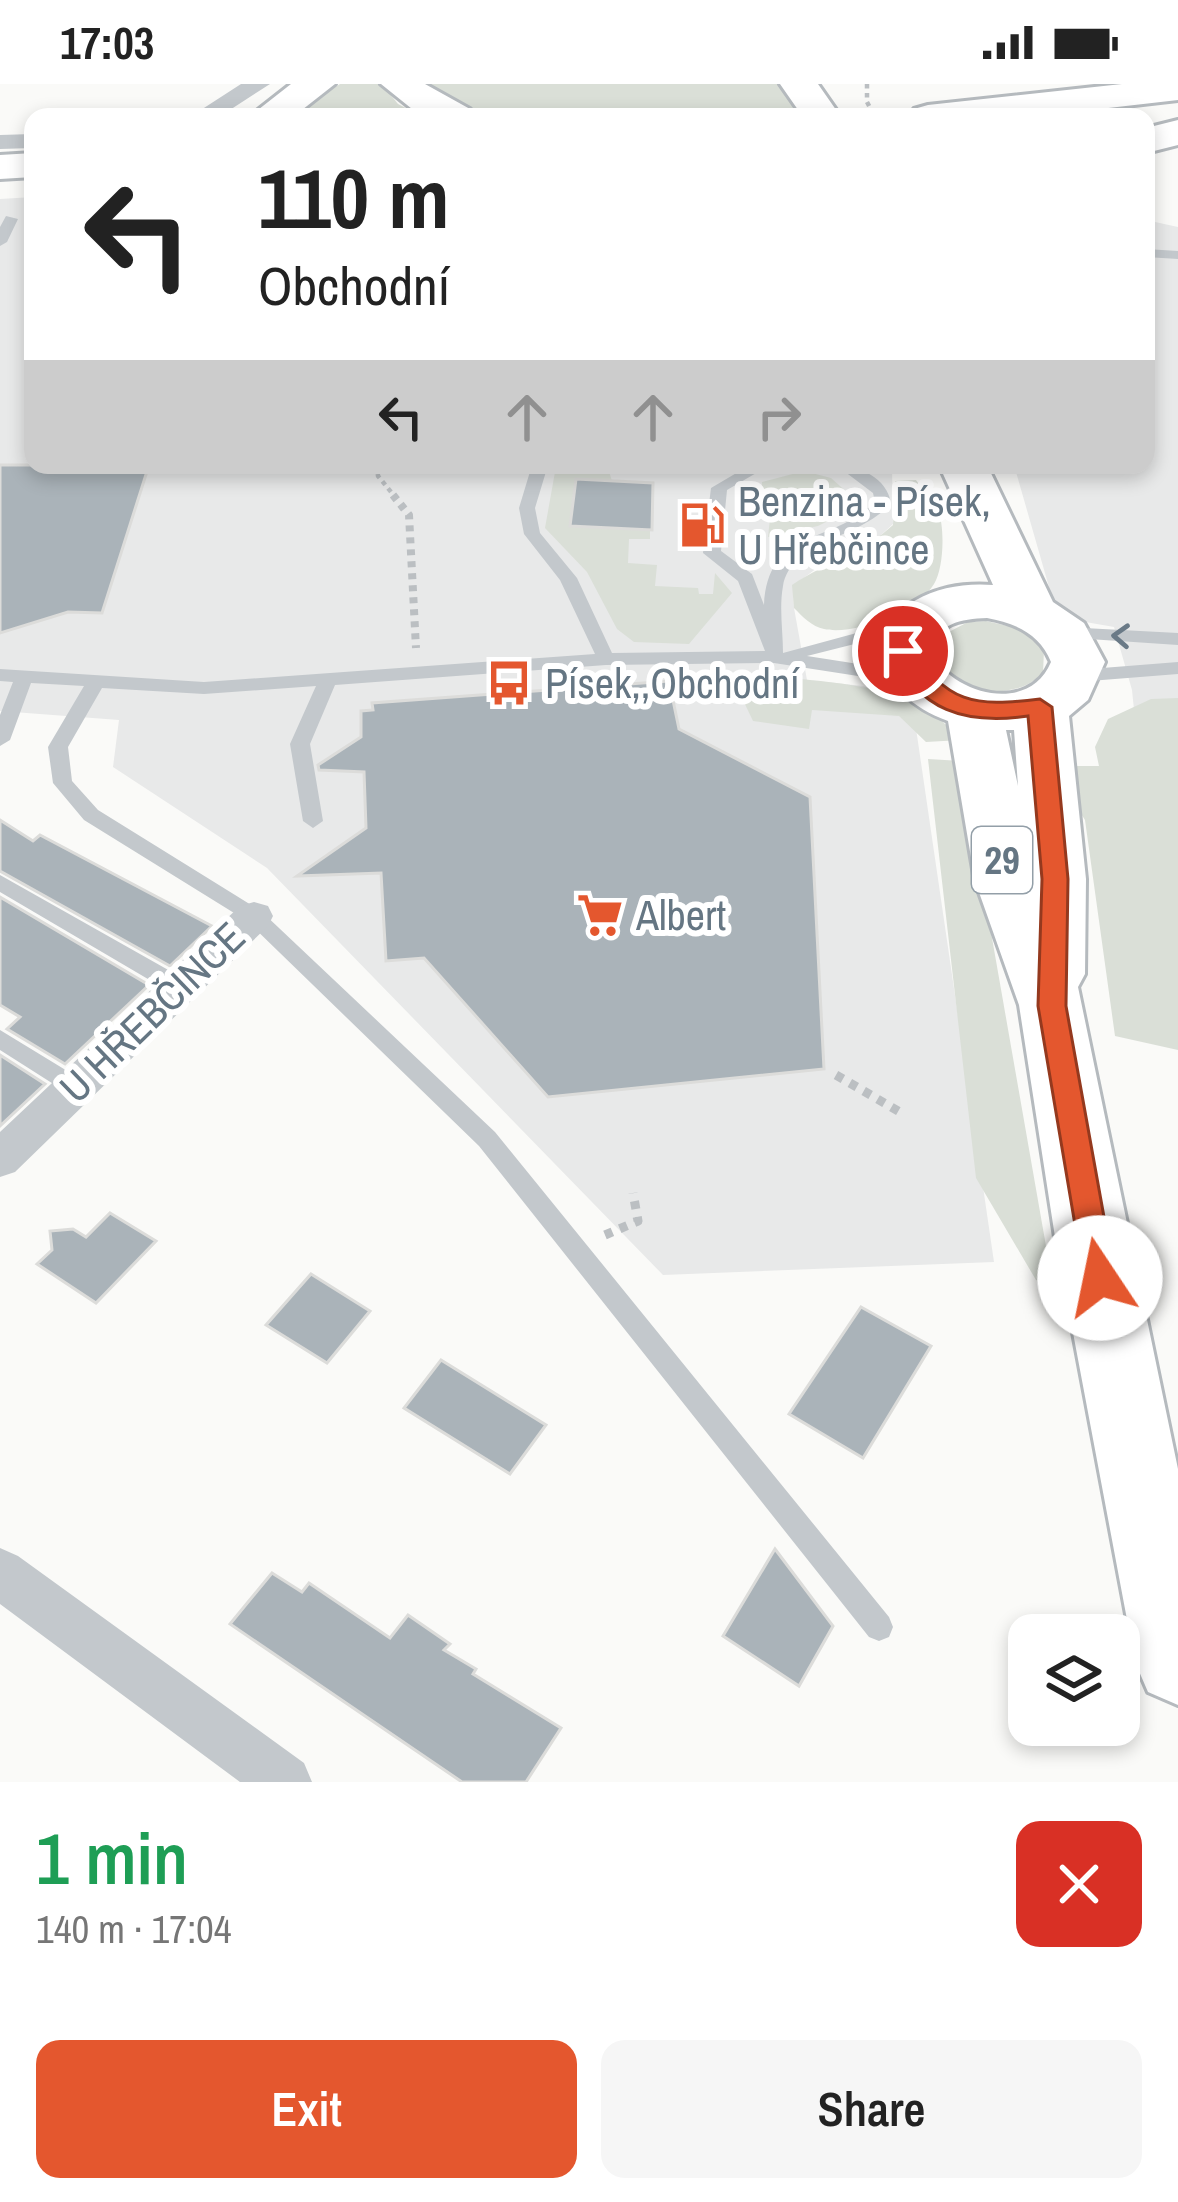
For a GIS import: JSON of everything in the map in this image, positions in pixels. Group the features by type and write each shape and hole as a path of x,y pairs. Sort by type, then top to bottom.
{"main road":[{"path":"281,108 316,84"},
{"path":"400,84 433,108"},
{"path":"1008,108 1178,89"},
{"path":"960,474 958,556 903,651 916,680 951,703 998,712 1053,657"},
{"path":"964,474 1053,657 1052,1006"},
{"path":"928,615 987,601 1053,657"},
{"name":"29","path":"974,709 1006,880 1052,1006 1096,1258 1178,1662"}],"street":[{"path":"217,108 258,84"},
{"name":"U HŘEBČINCE","path":"0,1160 254,916"},
{"path":"0,1574 286,1782"}],"lane":[{"path":"0,242 11,219"},
{"path":"537,474 527,508 532,533 568,578 606,659"},
{"path":"745,474 719,488 712,554 746,578 774,657"},
{"path":"774,657 775,579 790,554 815,541 844,535 883,503 881,491 857,474"},
{"path":"774,657 928,615"},
{"path":"1053,657 1178,639"},
{"path":"0,675 204,688 606,659 774,657 916,680"},
{"path":"1053,657 1178,668"},
{"path":"0,740 24,677"},
{"path":"313,821 300,744 328,679"},
{"path":"96,682 58,747 63,783 92,815 254,916 487,1138 879,1627"},
{"path":"0,882 178,986"},
{"path":"0,1040 74,1086"}],"path":[{"path":"378,474 409,515 417,656"},
{"path":"836,1075 900,1112"},
{"path":"575,1247 638,1221 632,1192"}],"shaded area":[{"path":"340,84 382,84 406,108 303,108"},
{"path":"421,84 781,84 798,108 460,108"},
{"path":"24,198 24,474 892,474 893,524 869,546 817,568 793,586 794,608 807,680 863,686 912,701 994,1262 663,1275 267,868 113,767 119,720 0,711 0,199"},
{"path":"1155,222 1178,227 1178,957 1158,944 1132,690 1114,627 1074,620 1039,590 1049,587 1017,474 1155,474"},
{"path":"555,474 610,474 612,481 576,480 570,526 650,530 650,539 629,539 628,563 657,565 655,586 698,588 699,594 713,594 715,573 732,593 689,644 634,642 617,629 587,572 545,528"},
{"path":"793,474 831,478 849,494 848,511 818,526 768,537 772,500 761,498 762,482"},
{"path":"916,480 940,517 942,558 934,584 900,612 868,625 837,630 808,621 794,608 792,585 870,543 893,525 895,481"},
{"path":"968,622 1021,629 1044,650 1043,673 1001,691 971,686 946,669 937,656 943,635"},
{"path":"781,677 855,686 902,698 943,722 961,740 926,742 899,716 812,710 809,729 753,721 742,698 751,684"},
{"path":"1178,698 1178,1050 1115,1036 1085,820 1071,798 1061,766 1099,766 1095,747 1108,719 1151,699"},
{"path":"928,759 961,761 1053,1286 1036,1280 976,1178"}],"building":[{"path":"0,465 24,465 24,474 146,474 102,613 68,612 0,633"},
{"path":"576,479 653,483 652,530 570,526"},
{"name":"Albert","path":"669,681 679,729 810,797 824,1069 548,1097 424,958 386,961 381,873 297,876 366,828 364,772 319,770 318,765 361,737 361,711 373,710 372,703"},
{"path":"0,820 33,841 40,835 212,926 170,966 0,871"},
{"path":"0,897 149,985 65,1064 7,1029 20,1017 0,1005"},
{"path":"0,1055 45,1084 0,1126"},
{"path":"110,1213 156,1241 96,1303 37,1264 52,1250 50,1231 73,1229 86,1237"},
{"path":"311,1274 370,1311 327,1363 266,1325"},
{"path":"861,1307 931,1346 863,1458 789,1414"},
{"path":"441,1360 546,1425 510,1474 404,1408"},
{"path":"775,1549 833,1626 799,1686 723,1636"},
{"path":"272,1573 302,1592 309,1583 390,1638 408,1615 450,1644 444,1650 476,1669 473,1674 561,1728 526,1782 462,1782 230,1624"}],"place":[{"name":"Benzina - Písek, U Hřebčince","path":"702,525"},
{"name":"Písek,,Obchodní","path":"509,683"},
{"name":"Albert","path":"600,915"}],"route":[{"path":"903,651 916,680 951,703 998,712 1040,707 1055,879 1052,1006 1100,1278"}]}
